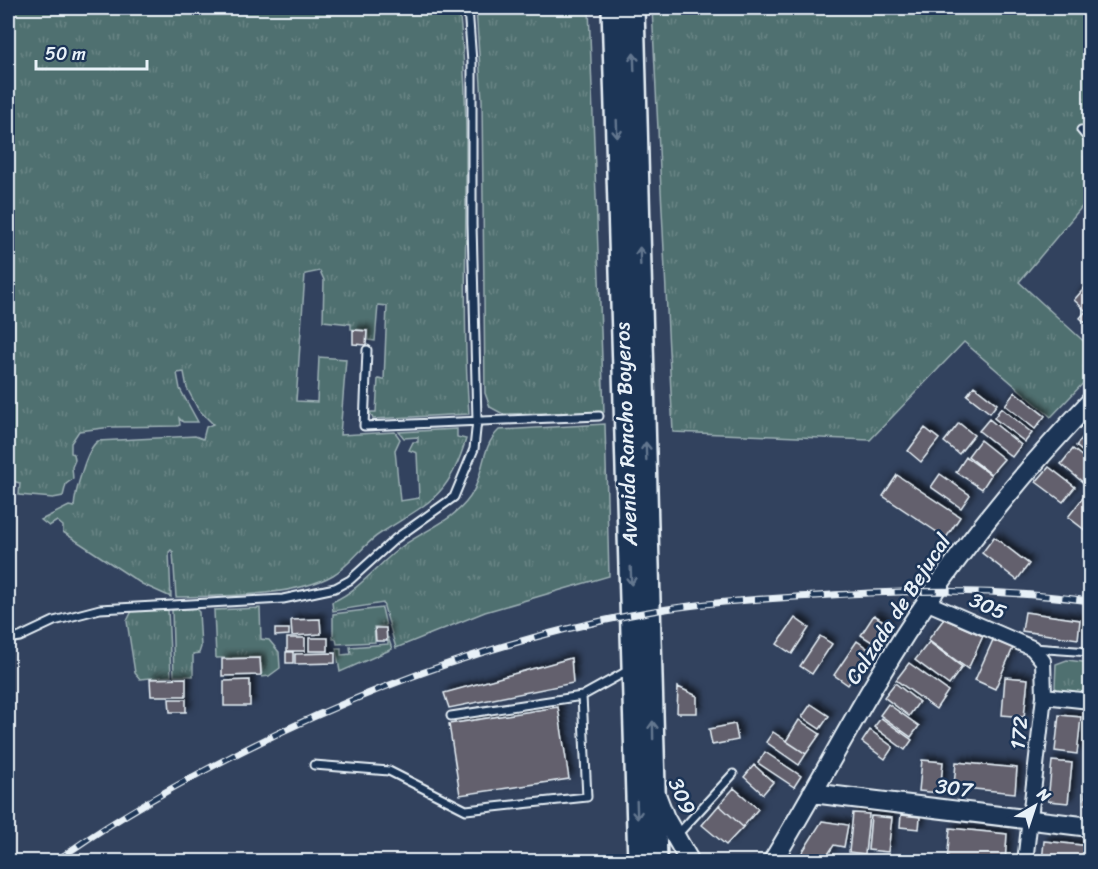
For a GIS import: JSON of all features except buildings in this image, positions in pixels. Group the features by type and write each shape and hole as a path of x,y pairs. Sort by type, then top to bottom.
{"main road":[{"name":"Avenida Rancho Boyeros","path":"613,8 639,861"},
{"name":"Avenida Rancho Boyeros","path":"633,8 656,861"},
{"name":"Calzada de Bejucal","path":"772,861 877,679 960,554 1007,494 1090,402"},
{"name":"309","path":"636,745 676,837 690,861"},
{"name":"307","path":"812,793 1090,828"}],"street":[{"name":"305","path":"928,603 1032,648"},
{"name":"172","path":"1025,861 1044,696 1043,661 1032,648"},
{"path":"1044,696 1090,701"}],"lane":[{"path":"8,639 20,637 54,621 100,609 282,599 335,588 350,580 395,539 454,497 469,466 477,420 472,224 472,62 468,8"},
{"path":"1081,130 1090,141"},
{"path":"367,350 364,426 599,416"},
{"path":"1032,648 1090,652"},
{"path":"451,716 582,696 634,668"},
{"path":"314,765 389,771 466,810 587,797 582,696"},
{"path":"676,837 733,774"}],"green space":[{"path":"8,8 459,8 465,109 465,312 469,414 373,419 370,412 376,412 378,379 384,380 387,306 378,305 375,341 368,340 368,330 351,329 351,324 323,321 324,280 320,271 305,274 296,401 317,402 319,357 346,359 340,435 395,432 400,439 395,450 400,501 419,498 417,453 409,450 413,442 418,442 418,437 404,438 399,432 457,429 457,437 466,439 452,474 435,496 375,538 333,575 299,588 257,594 176,597 171,550 169,552 171,597 142,584 63,532 63,526 57,521 49,526 41,520 69,506 74,507 85,462 89,452 98,441 195,436 203,439 206,427 213,424 198,409 187,388 184,372 177,373 180,389 198,422 183,422 179,418 180,425 177,426 112,427 79,431 71,443 71,453 74,454 75,460 72,467 73,479 66,484 63,496 53,498 19,495 20,483 8,480"},
{"path":"476,8 589,8 604,412 503,414 490,407 485,393 482,100"},
{"path":"652,8 1090,8 1090,197 1019,282 1090,347 1090,376 1051,417 964,342 870,440 673,432"},
{"path":"605,424 609,576 485,612 396,648 383,603 333,611 332,602 343,597 361,583 404,545 448,518 464,505 475,489 485,453 499,430"},
{"path":"195,608 199,612 201,647 199,653 193,654 193,676 174,676 172,610"},
{"path":"260,608 261,639 269,640 279,652 280,668 269,676 262,677 261,657 216,658 214,610"},
{"path":"382,608 386,626 374,627 375,642 337,644 336,639 333,639 333,614"},
{"path":"168,610 171,676 140,679 135,673 127,621 132,611"},
{"path":"388,637 392,649 340,672 336,648 341,648 341,655 351,654 350,647 388,644"},
{"path":"1067,660 1090,663 1090,695 1059,692 1055,687 1056,664"}],"railway":[{"path":"55,862 113,823 174,787 315,716 417,675 523,641 577,627 631,615 701,605 852,594 987,592 1090,601"}]}
